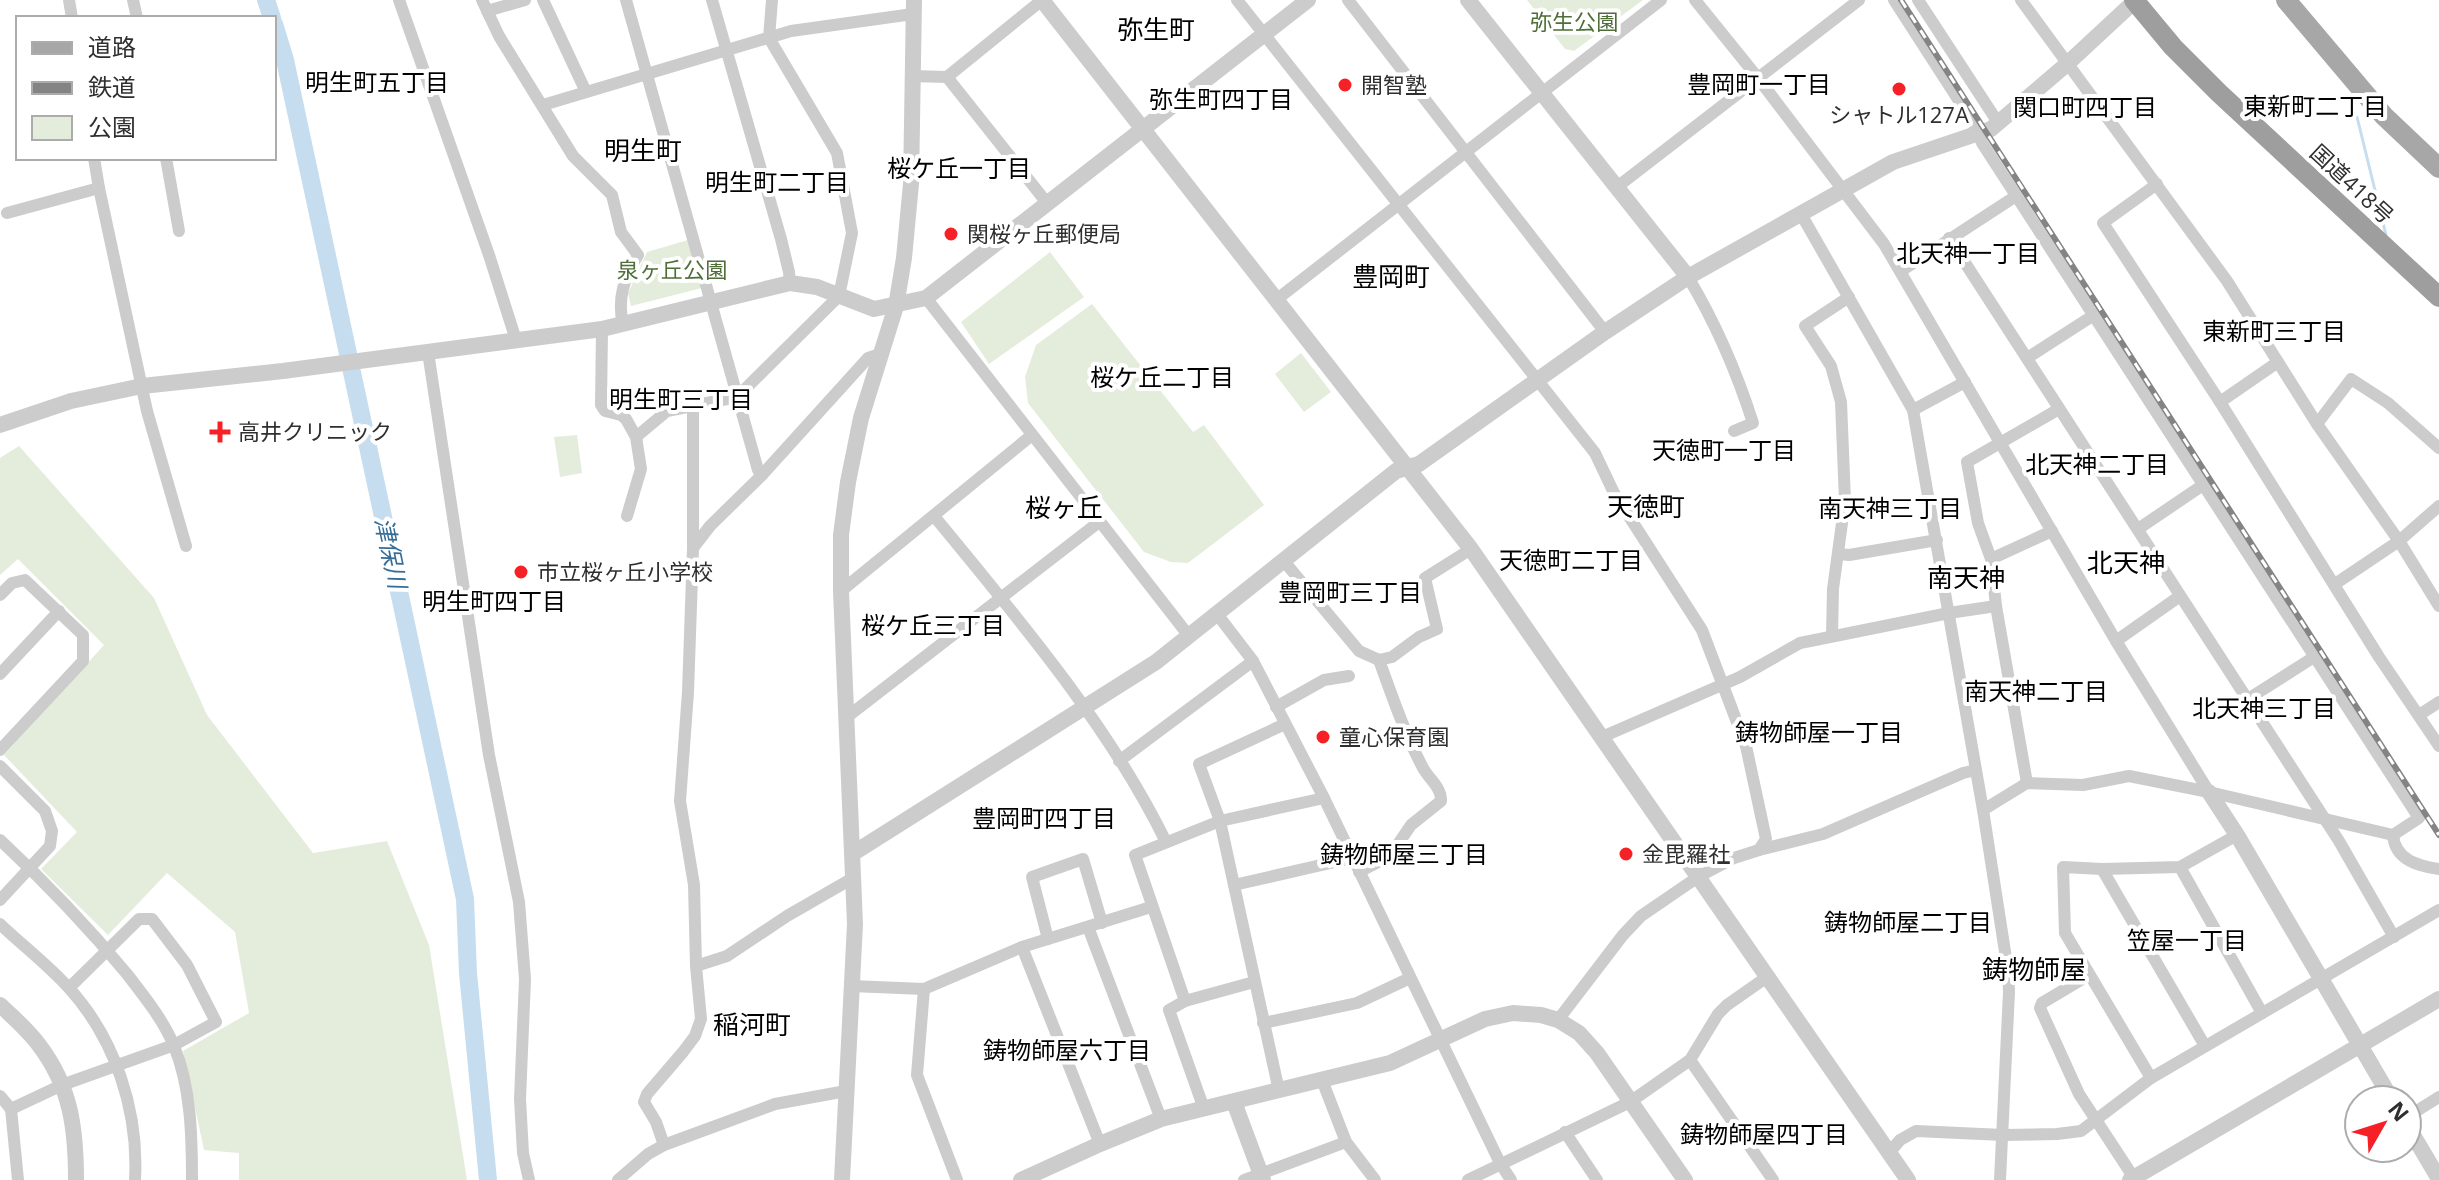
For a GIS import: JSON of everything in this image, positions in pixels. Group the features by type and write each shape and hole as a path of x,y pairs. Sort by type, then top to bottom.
{"highway":[{"name":"国道418号","path":"2135,0 2173,47 2219,93 2439,297"}],"main road":[{"path":"2286,0 2384,116 2439,168"}],"street":[{"path":"399,0 480,226 516,340"},
{"path":"525,0 484,6 499,36 573,156 612,195 621,232 638,255 627,272 619,309 623,325"},
{"path":"543,0 586,92"},
{"path":"626,0 737,397 762,475"},
{"path":"712,0 781,239 790,283"},
{"path":"636,437 667,411 737,397 839,296 852,233 837,153 769,38 772,0"},
{"path":"911,76 947,77 1042,0 1471,549 1908,1180"},
{"path":"1237,0 1595,453 1614,493 1702,630 1746,746 1766,839 1759,850"},
{"path":"0,425 71,401 142,386 283,371 602,329 790,283 817,287 874,309 926,298 1308,0"},
{"path":"1348,0 1605,332"},
{"path":"1468,0 1688,277 1742,387 1753,423 1734,431"},
{"path":"1276,300 1661,0"},
{"path":"1695,0 1843,189 1901,271 2116,641 2237,835 2383,1084"},
{"path":"1617,187 1859,0"},
{"path":"1894,0 2016,196 2419,818 2393,835 2129,776 2083,785 2027,783 1983,810"},
{"path":"1918,0 1999,124"},
{"path":"2021,0 2227,281 2317,424 2399,541 2439,606"},
{"path":"852,854 1156,662 1396,471 1419,464 1688,277 1893,162 1980,135 1999,124 2135,0"},
{"path":"543,105 791,31 914,7 911,184 904,258 896,306 861,418 841,535 855,924 842,1180"},
{"path":"947,77 1047,203"},
{"path":"94,160 147,411 186,546"},
{"path":"166,160 179,231"},
{"path":"2157,184 2103,223 2439,746"},
{"path":"7,213 99,188"},
{"path":"1901,271 2016,196"},
{"path":"1801,214 1913,410 2008,971 2000,1180"},
{"path":"1949,238 2248,699 2394,937"},
{"path":"1832,636 1833,589 1845,501 1841,402 1831,366 1805,326 1849,297"},
{"path":"926,298 1189,636"},
{"path":"2027,358 2094,315"},
{"path":"602,329 601,405 605,411 626,419 636,437 641,469 627,516"},
{"path":"422,352 489,755 519,902 525,979 520,1099 523,1153 529,1180"},
{"path":"693,548 710,526 762,475 868,358 880,354"},
{"path":"2220,402 2278,362"},
{"path":"2317,424 2351,379 2388,403 2439,448"},
{"path":"1913,410 1965,382"},
{"path":"664,1145 656,1122 644,1102 647,1094 695,1036 701,1019 694,885 680,801 693,548 693,406"},
{"path":"2027,783 1996,606 1991,559 1978,523 1967,462 2059,409"},
{"path":"841,591 1032,435"},
{"path":"2138,529 2203,485"},
{"path":"2335,584 2399,541 2439,506"},
{"path":"934,516 1083,707 1166,842"},
{"path":"847,717 1099,522"},
{"path":"1991,559 2052,531"},
{"path":"1839,554 1849,555 1937,540"},
{"path":"1283,560 1359,651 1379,660 1392,657 1419,637 1437,629 1425,578 1471,549"},
{"path":"0,595 12,583 25,580 83,635 83,661 0,750"},
{"path":"2116,641 2180,596"},
{"path":"1602,737 1740,677 1800,643 1996,606"},
{"path":"0,674 59,611"},
{"path":"1217,614 1253,661 1324,798 1440,1041 1511,1180"},
{"path":"2248,699 2314,657"},
{"path":"1359,872 1384,859 1411,825 1441,801 1441,794 1424,769 1405,729 1379,660"},
{"path":"1119,761 1253,661"},
{"path":"1276,707 1324,680 1349,676"},
{"path":"2419,715 2439,702"},
{"path":"1279,1091 1220,821 1199,764 1285,724"},
{"path":"0,766 45,811 52,831 50,846 0,900"},
{"path":"1558,1020 1641,916 1698,877 1734,858 1823,834 1976,770"},
{"path":"1185,1001 1135,855 1220,821 1324,798"},
{"path":"2151,1078 2065,933 2063,867 2180,867 2237,835"},
{"path":"2393,835 2394,844 2402,856 2417,866 2439,869"},
{"path":"0,840 108,951 140,991 174,1045 188,1109 192,1180"},
{"path":"1234,885 1352,858"},
{"path":"1048,939 1032,877 1083,859 1102,923"},
{"path":"2180,867 2262,1013"},
{"path":"2102,869 2205,1046"},
{"path":"696,966 727,956 787,916 853,878"},
{"path":"851,986 924,989 1022,947 1151,907"},
{"path":"1889,1153 1900,1140 1916,1131 2003,1135 2081,1131 2151,1078 2439,910"},
{"path":"11,1109 62,1085 174,1045 216,1022 187,965 152,919 139,919 69,988"},
{"path":"0,924 69,988 100,1030 117,1065 130,1110 135,1142 135,1180"},
{"path":"1088,927 1161,1119"},
{"path":"1022,947 1100,1144"},
{"path":"2089,975 2042,1003 2040,1008 2079,1094 2133,1179 2439,999"},
{"path":"1468,1180 1630,1102 1690,1060 1718,1014 1767,977"},
{"path":"1263,1023 1357,1003 1410,978"},
{"path":"1204,1109 1169,1010 1185,1001 1254,982"},
{"path":"924,989 917,1075 957,1180"},
{"path":"0,1005 38,1043 62,1085 75,1127 76,1180"},
{"path":"1021,1180 1161,1119 1390,1063 1485,1019 1513,1013 1558,1020 1579,1033 1685,1180"},
{"path":"1690,1060 1773,1180"},
{"path":"1322,1080 1346,1142 1375,1180"},
{"path":"618,1180 648,1154 664,1145 775,1104 846,1091"},
{"path":"0,1096 11,1109 18,1180"},
{"path":"1234,1102 1262,1177"},
{"path":"1565,1132 1597,1180"},
{"path":"0,1145 15,1140"},
{"path":"1244,1180 1262,1177 1346,1142"},
{"path":"2423,1152 2439,1179"}],"green space":[{"name":"弥生公園","path":"1527,0 1643,0 1574,51 1565,49"},
{"name":"泉ヶ丘公園","path":"688,240 702,288 631,306 628,293 647,252"},
{"path":"1050,252 1084,297 989,364 961,322"},
{"path":"1092,304 1193,432 1204,425 1264,505 1188,563 1171,562 1144,552 1028,403 1025,377 1036,345"},
{"path":"1301,353 1331,392 1304,412 1275,374"},
{"path":"577,435 582,473 560,477 554,437"},
{"path":"19,446 154,598 207,715 313,853 387,841 429,945 467,1180 239,1180 239,1153 204,1150 183,1051 249,1013 235,932 167,873 108,935 41,869 77,832 4,755 104,645 18,559 0,575 0,458"}],"waterway":[{"name":"津保川","path":"266,0 271,16"},
{"name":"津保川","path":"276,31 285,60 465,899 468,973 488,1180"},
{"path":"2357,117 2386,235"}],"railway":[{"path":"1901,0 2439,835"}],"place":[{"name":"開智塾","path":"1345,85"},
{"name":"シャトル127A","path":"1899,89"},
{"name":"関桜ヶ丘郵便局","path":"951,234"},
{"name":"高井クリニック","path":"220,432"},
{"name":"市立桜ヶ丘小学校","path":"521,572"},
{"name":"童心保育園","path":"1323,737"},
{"name":"金毘羅社","path":"1626,854"}],"district":[{"name":"弥生町","path":"1156,30"},
{"name":"明生町五丁目","path":"377,83"},
{"name":"豊岡町一丁目","path":"1759,85"},
{"name":"弥生町四丁目","path":"1221,100"},
{"name":"東新町二丁目","path":"2315,107"},
{"name":"関口町四丁目","path":"2085,108"},
{"name":"明生町","path":"643,151"},
{"name":"桜ケ丘一丁目","path":"959,169"},
{"name":"明生町二丁目","path":"777,183"},
{"name":"北天神一丁目","path":"1968,254"},
{"name":"豊岡町","path":"1391,277"},
{"name":"東新町三丁目","path":"2274,332"},
{"name":"桜ケ丘二丁目","path":"1162,378"},
{"name":"明生町三丁目","path":"681,400"},
{"name":"天徳町一丁目","path":"1724,451"},
{"name":"北天神二丁目","path":"2097,465"},
{"name":"天徳町","path":"1646,507"},
{"name":"桜ヶ丘","path":"1064,508"},
{"name":"南天神三丁目","path":"1890,509"},
{"name":"天徳町二丁目","path":"1571,561"},
{"name":"北天神","path":"2126,563"},
{"name":"南天神","path":"1966,578"},
{"name":"豊岡町三丁目","path":"1350,593"},
{"name":"明生町四丁目","path":"494,602"},
{"name":"桜ケ丘三丁目","path":"933,626"},
{"name":"南天神二丁目","path":"2036,692"},
{"name":"北天神三丁目","path":"2264,709"},
{"name":"鋳物師屋一丁目","path":"1819,733"},
{"name":"豊岡町四丁目","path":"1044,819"},
{"name":"鋳物師屋三丁目","path":"1404,855"},
{"name":"鋳物師屋二丁目","path":"1908,923"},
{"name":"笠屋一丁目","path":"2187,941"},
{"name":"鋳物師屋","path":"2034,970"},
{"name":"稲河町","path":"752,1025"},
{"name":"鋳物師屋六丁目","path":"1067,1051"},
{"name":"鋳物師屋四丁目","path":"1764,1135"}]}
